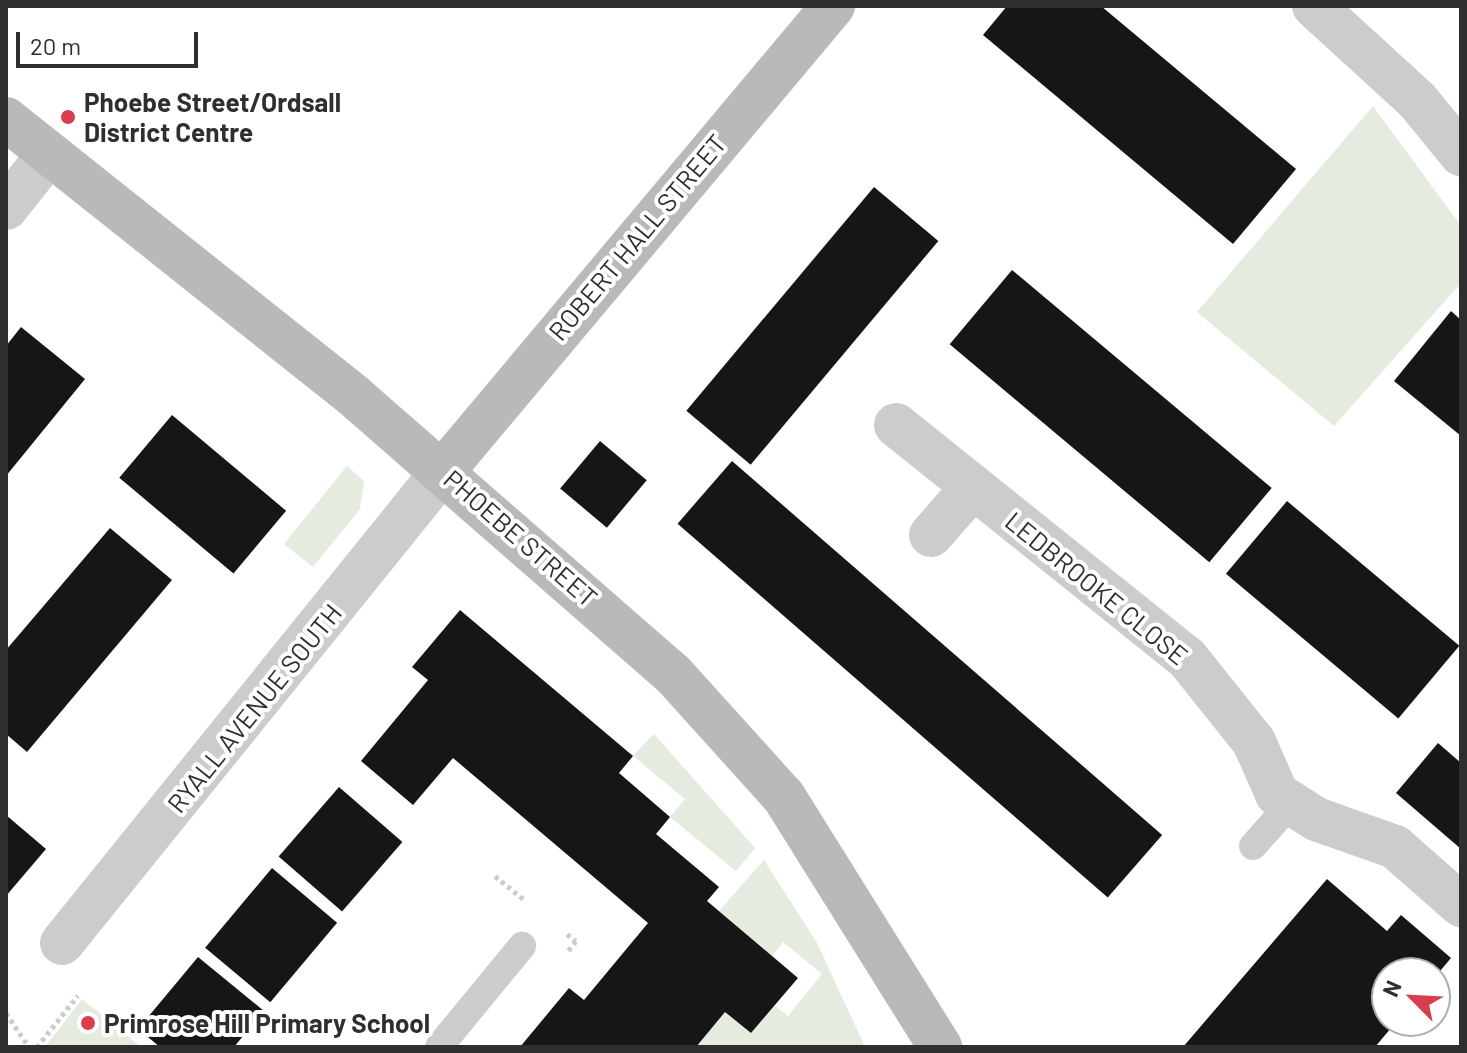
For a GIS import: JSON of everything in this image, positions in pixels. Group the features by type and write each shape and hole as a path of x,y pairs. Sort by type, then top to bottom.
{"street":[{"name":"ROBERT HALL STREET","path":"443,471 833,6"},
{"path":"1314,6 1417,100 1461,154"},
{"name":"PHOEBE STREET","path":"6,119 443,471 730,731 854,899 940,1047"},
{"path":"6,208 49,154"},
{"name":"LEDBROOKE CLOSE","path":"896,425 1187,658 1254,742 1277,794 1316,819 1395,847 1461,905"},
{"name":"RYALL AVENUE SOUTH","path":"62,943 443,471"},
{"path":"931,535 973,487"}],"lane":[{"path":"1253,846 1292,802"},
{"path":"439,1047 522,946"}],"path":[{"path":"37,1047 82,990"},
{"path":"6,1013 29,1047"}],"shaded area":[{"path":"1373,106 1461,226 1461,283 1334,426 1197,312"},
{"path":"347,466 364,481 360,509 313,567 284,544"},
{"path":"654,734 755,848 736,871 670,817 685,799 633,756"},
{"path":"764,860 817,943 865,1047 696,1047 725,1012 751,1033 775,1006 788,1016 822,974 783,942 772,956 719,911"},
{"name":"Primrose Hill Primary School","path":"82,999 141,1047 45,1047"}],"building":[{"path":"1007,6 1101,6 1296,169 1233,244 983,35"},
{"path":"874,187 938,241 751,465 686,411"},
{"path":"1012,270 1272,488 1209,562 950,344"},
{"path":"1451,311 1461,320 1461,436 1394,381"},
{"path":"21,327 85,379 6,476 6,346"},
{"path":"172,415 286,511 233,574 119,478"},
{"path":"600,441 647,480 607,528 560,488"},
{"path":"732,461 1162,835 1108,898 678,524"},
{"path":"1287,501 1459,646 1398,718 1226,574"},
{"path":"110,528 172,580 27,752 6,734 6,650"},
{"path":"460,610 633,756 619,773 670,817 656,834 719,887 707,901 798,978 751,1033 725,1012 696,1047 520,1047 569,988 584,1000 648,923 453,758 413,805 361,761 428,680 412,667"},
{"path":"1438,743 1461,763 1461,849 1396,793"},
{"path":"339,787 402,842 342,912 279,856"},
{"path":"6,815 46,849 6,896"},
{"path":"272,868 337,923 270,1002 205,948"},
{"path":"1327,879 1387,931 1401,915 1450,957 1371,957 1371,1037 1383,1037 1375,1047 1183,1047"},
{"path":"198,957 264,1011 234,1047 160,1047 138,1029"}],"place":[{"name":"Phoebe Street/Ordsall District Centre","path":"68,117"},
{"name":"Primrose Hill Primary School","path":"88,1023"}]}
